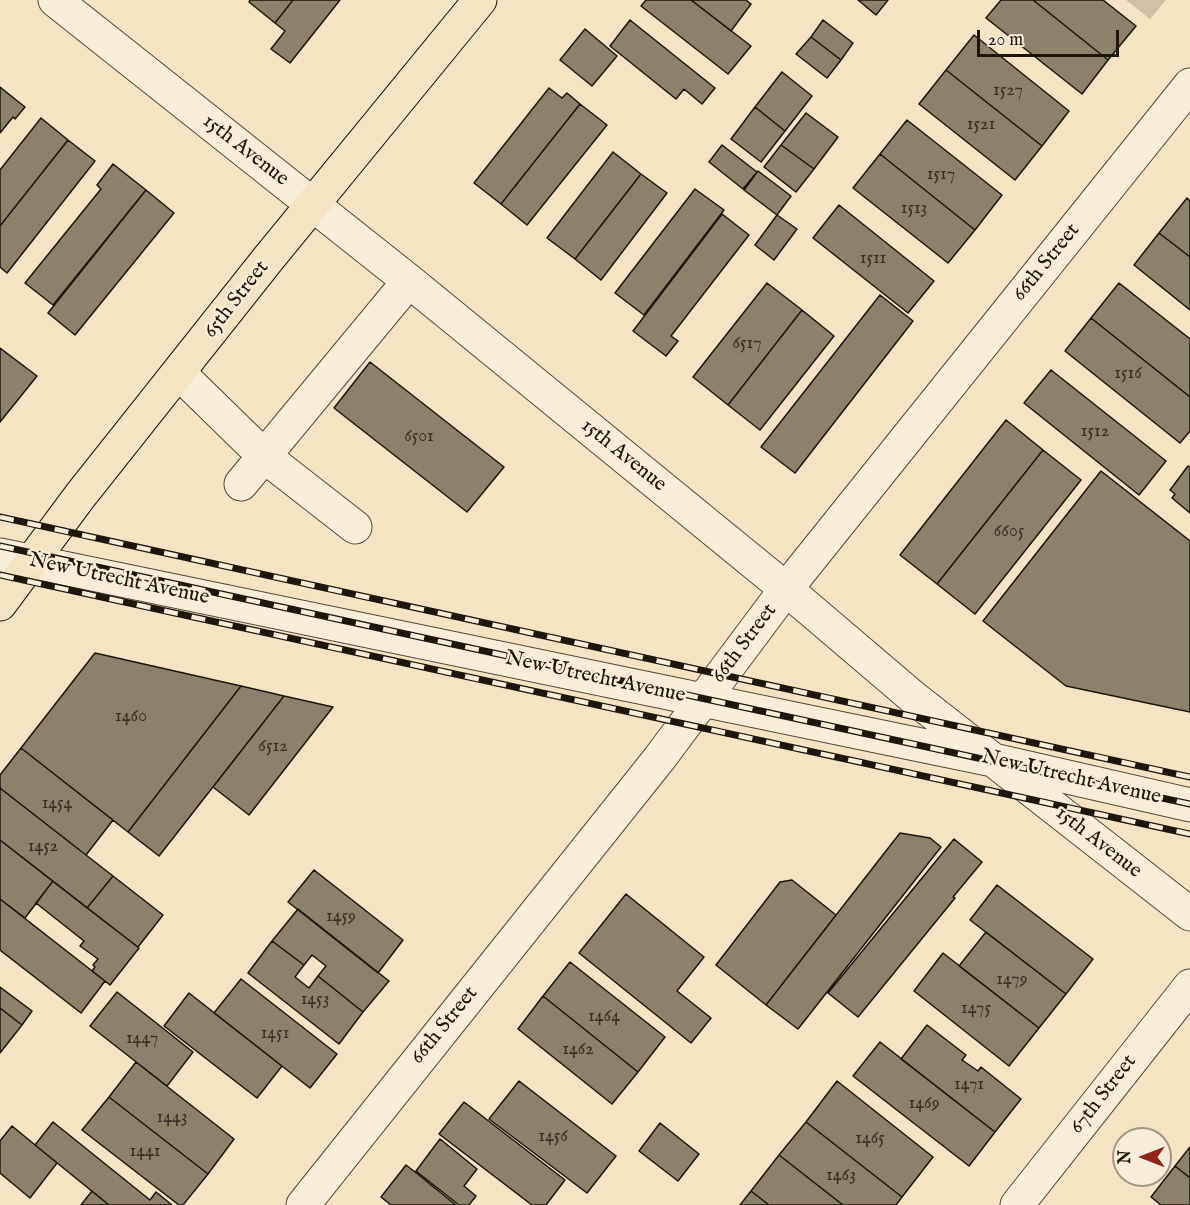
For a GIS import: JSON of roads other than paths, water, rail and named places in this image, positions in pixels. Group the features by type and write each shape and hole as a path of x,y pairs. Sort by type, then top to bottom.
{"main road":[{"name":"65th Street","path":"0,604 80,496 480,0"}],"street":[{"name":"15th Avenue","path":"55,0 409,281 786,589 914,698 1190,914"},
{"name":"66th Street","path":"303,1205 659,759 786,589 1190,85"},
{"path":"241,484 409,281"},
{"path":"179,373 264,456 355,527"},
{"name":"New Utrecht Avenue","path":"0,555 993,760 1190,805"},
{"name":"67th Street","path":"1017,1205 1190,986"}],"railway":[{"path":"0,517 1190,777"},
{"path":"0,546 1190,804"},
{"path":"0,575 1190,834"}]}
